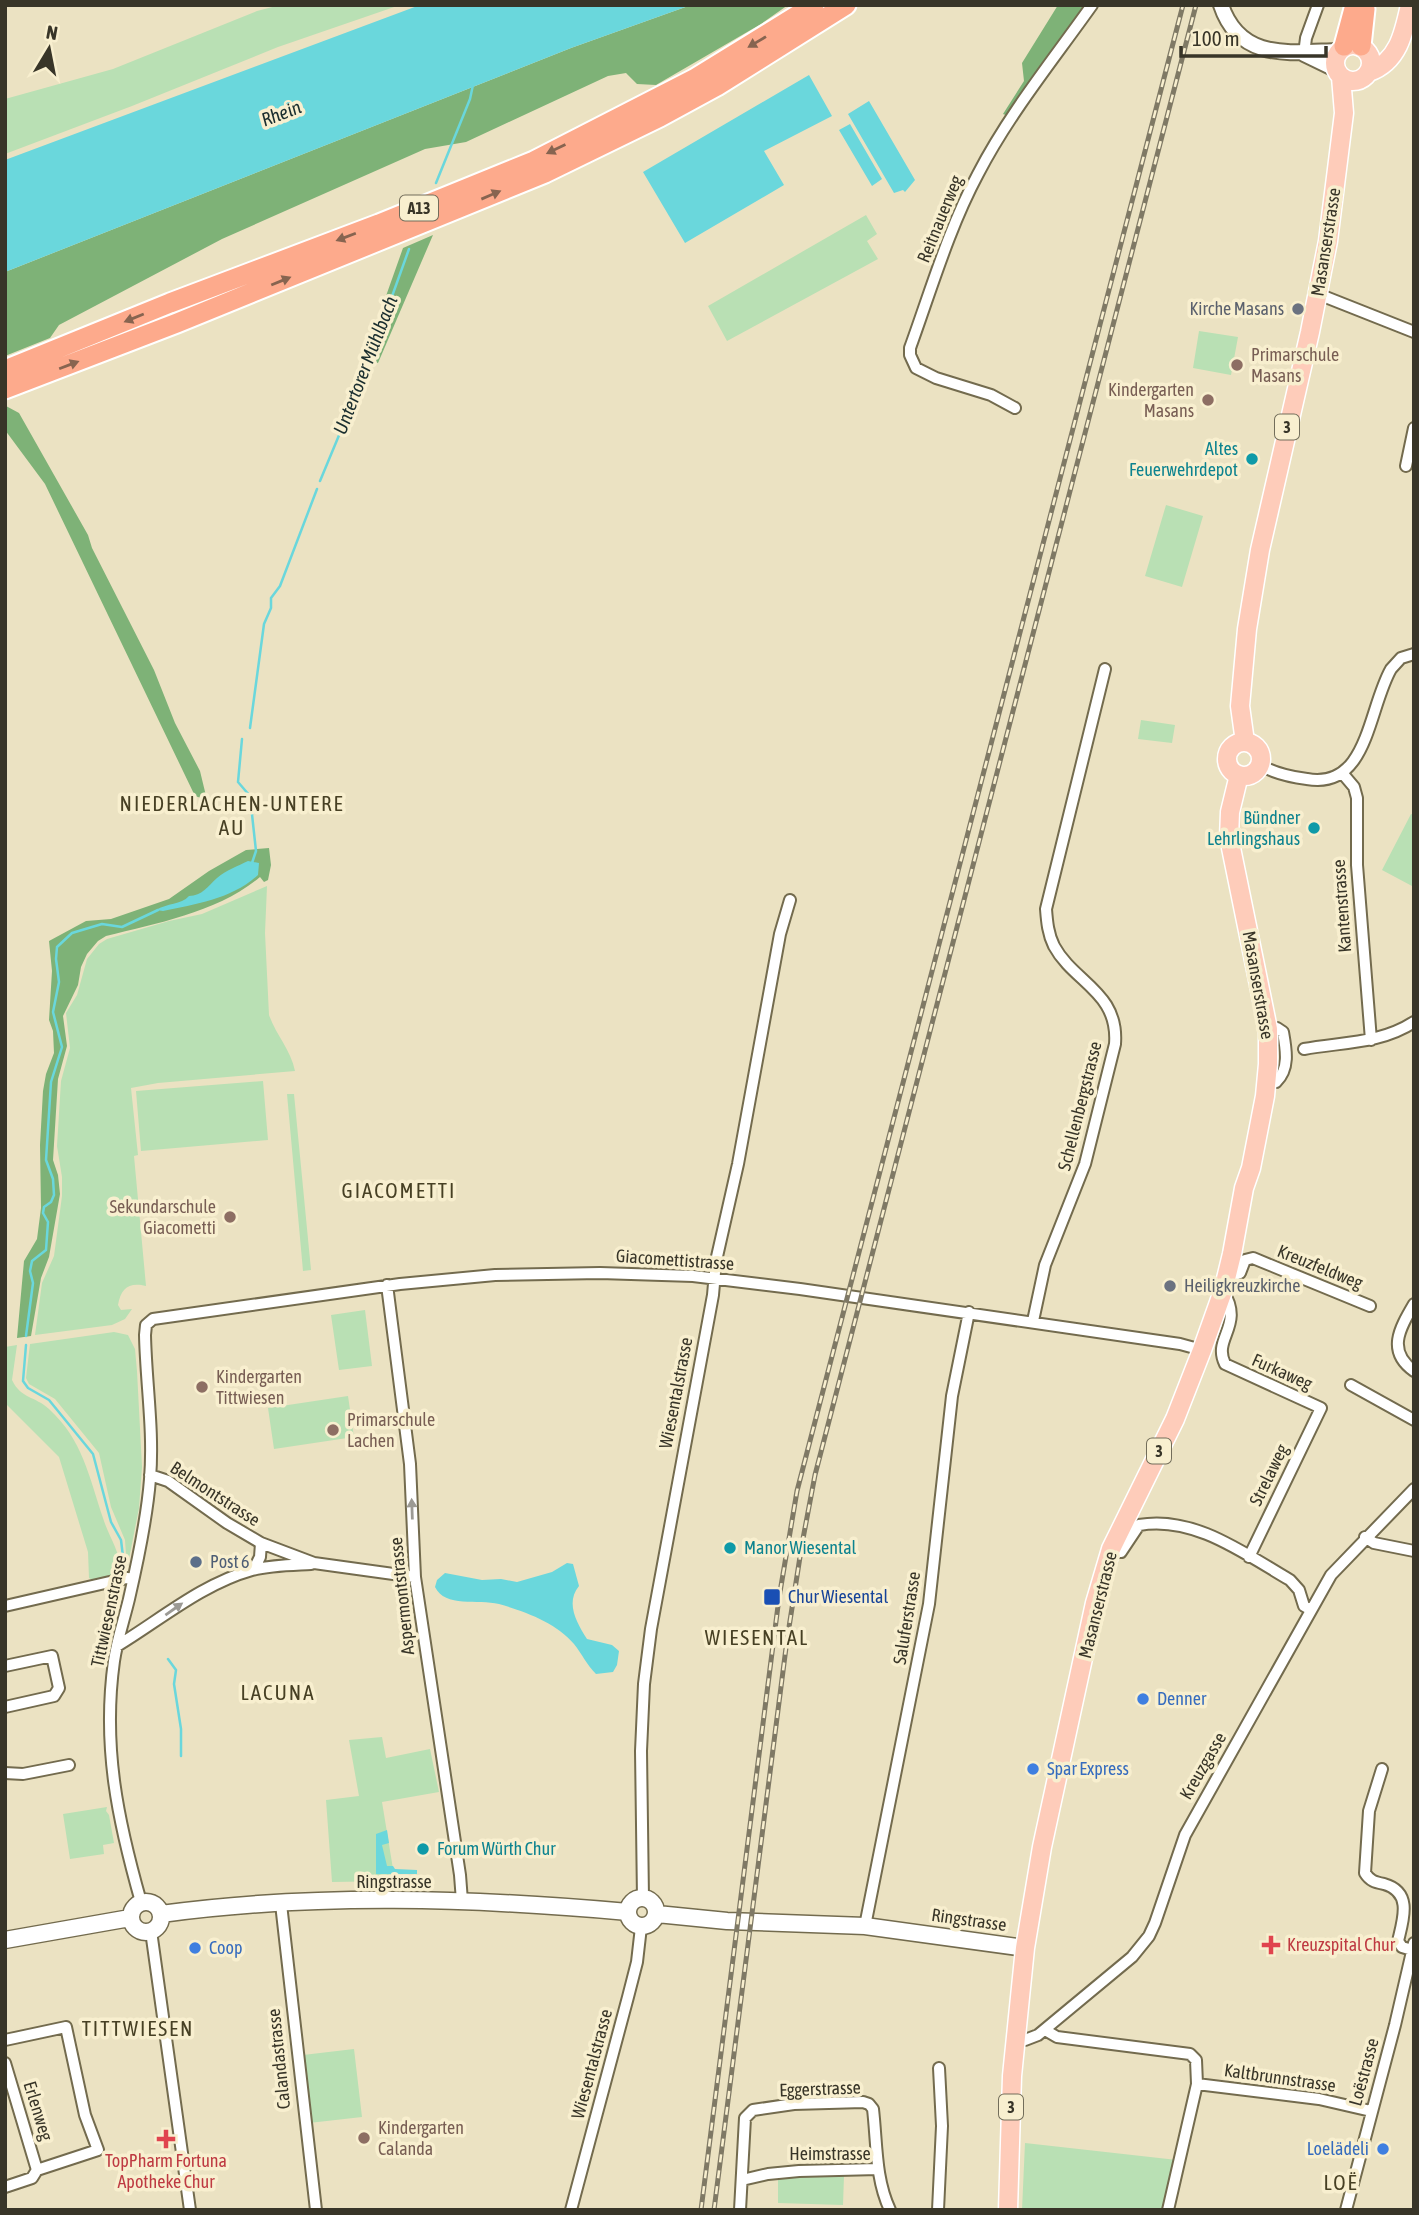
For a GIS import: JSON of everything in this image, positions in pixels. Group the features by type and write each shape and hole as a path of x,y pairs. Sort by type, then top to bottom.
{"highway":[{"name":"A13","path":"5,370 534,161 694,79 814,5"},
{"name":"A13","path":"5,389 251,293 545,173 717,86 846,5"},
{"path":"1353,49 1356,7"}],"main road":[{"path":"1351,75 1389,62 1399,41 1410,5"},
{"path":"1351,75 1335,60 1353,49 1382,54 1399,41"},
{"path":"1351,75 1371,63 1353,49"},
{"name":"Masanserstrasse","path":"1245,742 1240,692 1257,563 1318,294 1351,75"},
{"name":"3","path":"1239,775 1231,769 1227,759 1231,749 1245,742 1259,750 1260,765"},
{"path":"1239,775 1254,773 1260,765"},
{"name":"Masanserstrasse","path":"1008,2210 1012,2087 1025,1948 1047,1823 1095,1603 1111,1549 1175,1419 1224,1284 1244,1188 1251,1168 1267,1082 1268,1029 1229,838 1230,813 1239,775"},
{"path":"643,1898 654,1905 657,1914 652,1923 641,1927 631,1922 628,1912 633,1902 643,1898"},
{"name":"Ringstrasse","path":"161,1914 281,1904 359,1901 520,1903 628,1912"},
{"path":"141,1902 156,1905 161,1914 159,1924 151,1931 140,1931 130,1918 133,1909 141,1902"},
{"name":"Ringstrasse","path":"657,1914 727,1921 865,1926 1025,1948"},
{"path":"5,1940 130,1918"}],"street":[{"name":"Reitnauerweg","path":"1015,408 990,395 916,369 910,348 955,225 978,173 1014,114 1091,5"},
{"path":"1221,5 1230,25 1251,44 1262,49 1304,54 1353,49"},
{"path":"1304,54 1306,38 1318,5"},
{"path":"1304,54 1351,75"},
{"path":"1318,294 1414,332"},
{"path":"1406,466 1414,428"},
{"path":"1260,765 1292,777 1314,781 1325,781 1343,774 1358,755 1391,669 1401,658 1414,654"},
{"name":"Schellenbergstrasse","path":"1033,1321 1045,1265 1085,1164 1115,1044 1115,1028 1110,1010 1103,998 1055,947 1048,932 1046,909 1105,669"},
{"name":"Kantenstrasse","path":"1343,774 1354,788 1357,799 1357,864 1371,1040"},
{"name":"Wiesentalstrasse","path":"643,1898 641,1751 644,1684 652,1619 780,934 790,900"},
{"path":"1304,1049 1371,1040 1414,1022"},
{"name":"Kreuzfeldweg","path":"1224,1284 1240,1273 1245,1260 1253,1258 1370,1307"},
{"name":"Giacomettistrasse","path":"146,1325 165,1315 387,1285 538,1273 600,1273 714,1278 1033,1321 1180,1344 1202,1350"},
{"name":"Furkaweg","path":"1224,1284 1231,1304 1221,1355 1225,1364 1321,1408"},
{"name":"Aspermontstrasse","path":"387,1285 410,1464 415,1577 462,1901"},
{"path":"1414,1304 1397,1341 1401,1359 1414,1371"},
{"name":"Saluferstrasse","path":"865,1926 927,1617 952,1396 969,1312"},
{"name":"Tittwiesenstrasse","path":"141,1902 121,1826 109,1745 117,1646 148,1503 152,1435 145,1351 146,1325"},
{"path":"1351,1385 1414,1420"},
{"name":"Strelaweg","path":"1249,1557 1321,1408"},
{"name":"Belmontstrasse","path":"150,1475 168,1481 261,1544 314,1563 415,1577"},
{"name":"Kreuzgasse","path":"1016,2039 1030,2039 1045,2030 1132,1958 1149,1936 1181,1842 1331,1575 1414,1489"},
{"path":"1111,1549 1121,1552 1139,1525 1159,1523 1206,1533 1296,1584 1304,1605 1311,1610"},
{"path":"1365,1538 1374,1543 1414,1551"},
{"name":"Belmontstrasse","path":"254,1569 260,1557 261,1544"},
{"name":"Belmontstrasse","path":"117,1646 190,1598 228,1578 254,1569 314,1563"},
{"path":"5,1606 127,1577 133,1579"},
{"path":"5,1666 52,1656 59,1688 54,1696 5,1707"},
{"path":"5,1773 23,1774 69,1765"},
{"path":"1382,1769 1369,1811 1365,1873 1372,1881 1396,1889 1402,1897 1405,1912 1398,1941 1402,1947 1413,1947"},
{"name":"Calandastrasse","path":"281,1904 304,2128 316,2210"},
{"name":"Wiesentalstrasse","path":"571,2210 631,1986 641,1927"},
{"path":"151,1931 190,2210"},
{"name":"Loëstrasse","path":"1346,2210 1410,1975 1413,1947"},
{"path":"5,2040 66,2027 85,2115 98,2150 37,2170 32,2178 5,2187"},
{"name":"Kaltbrunnstrasse","path":"1045,2030 1057,2036 1190,2054 1197,2063 1197,2084 1319,2099 1371,2111"},
{"name":"Erlenweg","path":"5,2063 37,2170"},
{"path":"938,2210 942,2126 939,2068"},
{"path":"1168,2210 1197,2084"},
{"name":"Eggerstrasse","path":"742,2180 745,2118 748,2113 794,2104 869,2104 873,2109 878,2169"},
{"name":"Heimstrasse","path":"742,2180 789,2171 878,2169 881,2189 890,2210"},
{"path":"740,2210 742,2180"}],"green space":[{"path":"280,5 400,5 278,47 5,154 5,99 113,69 257,11"},
{"path":"691,5 788,5 761,24 656,85 637,84 626,73 608,76 466,142 425,149 222,239 59,325 50,338 5,356 5,272 571,48"},
{"path":"1058,5 1088,5 1008,116 1003,114 1024,81 1022,63"},
{"path":"866,215 877,234 867,241 878,259 727,341 708,306"},
{"path":"433,235 378,363 364,358 403,248"},
{"path":"1199,331 1238,337 1231,375 1193,368"},
{"path":"6,406 19,413 88,535 200,771 207,800 195,796 45,484 5,430"},
{"path":"1166,505 1203,516 1182,587 1145,576"},
{"path":"1141,720 1175,725 1172,743 1138,739"},
{"path":"1411,814 1414,815 1412,886 1382,870"},
{"path":"269,848 271,865 268,880 264,882 260,877 226,899 187,915 106,936 87,954 81,967 78,985 63,1016 67,1046 58,1079 53,1160 60,1194 49,1257 41,1278 31,1336 17,1338 24,1261 37,1239 41,1208 43,1091 54,1053 53,1031 49,1020 52,971 49,941 86,921 111,919 169,899 209,871 246,850"},
{"path":"267,886 265,933 269,1015 295,1071 158,1083 131,1088 138,1155 134,1156 146,1286 135,1285 124,1290 118,1305 121,1310 132,1309 125,1319 112,1325 35,1335 42,1283 54,1256 62,1196 57,1146 61,1081 70,1048 66,1013 77,995 87,959 99,944 107,939 202,914"},
{"path":"263,1081 268,1140 141,1151 136,1091"},
{"path":"287,1094 294,1094 311,1270 303,1271"},
{"path":"365,1310 372,1366 339,1370 331,1315"},
{"path":"114,1332 128,1335 135,1349 137,1371 142,1467 139,1508 127,1569 125,1540 111,1507 99,1453 55,1399 29,1384 26,1378 30,1344"},
{"path":"17,1345 12,1380 20,1391 49,1409 70,1433 89,1474 117,1552 120,1574 93,1580 89,1578 88,1552 59,1457 5,1403 5,1347"},
{"path":"348,1396 354,1437 274,1449 268,1408"},
{"path":"382,1737 386,1758 430,1749 439,1792 382,1802 395,1881 332,1882 326,1800 359,1796 349,1740"},
{"path":"107,1807 114,1843 103,1845 104,1854 70,1859 63,1814"},
{"path":"354,2049 362,2117 309,2123 303,2055"},
{"path":"1025,2143 1177,2160 1163,2210 1022,2210"},
{"path":"844,2176 843,2205 778,2203 778,2179"}],"water":[{"name":"Rhein","path":"420,5 691,5 571,48 5,272 5,160"},
{"path":"809,75 832,116 764,151 784,185 685,243 643,172"},
{"path":"869,101 915,180 905,192 903,190 894,193 848,114"},
{"path":"850,124 882,179 872,186 839,130"},
{"path":"248,861 259,863 258,875 237,890 201,903 156,910 194,896 224,873"},
{"path":"567,1563 573,1564 579,1586 573,1599 576,1620 587,1639 612,1645 619,1651 613,1672 596,1674 567,1637 540,1619 499,1604 446,1598 435,1587 437,1580 445,1573 482,1580 517,1582 552,1572"},
{"path":"387,1830 389,1843 382,1845 387,1866 417,1870 417,1874 376,1874 376,1834"}],"waterway":[{"name":"Untertorer Mühlbach","path":"436,183 470,99 473,85"},
{"name":"Untertorer Mühlbach","path":"320,481 362,380 409,249"},
{"name":"Untertorer Mühlbach","path":"250,728 264,624 271,608 271,598 280,586 317,489"},
{"name":"Untertorer Mühlbach","path":"242,739 238,782 250,796 256,851 252,863"},
{"name":"Untertorer Mühlbach","path":"26,1336 33,1283 30,1271 32,1261 46,1250 48,1222 43,1213 44,1207 51,1202 54,1195 53,1179 46,1160 51,1082 62,1047 53,1012 59,982 57,947 72,933 102,924 122,927 158,910"},
{"name":"Untertorer Mühlbach","path":"26,1345 23,1381 28,1388 49,1400 93,1454 111,1522 121,1540 124,1565"},
{"name":"Untertorer Mühlbach","path":"168,1659 176,1670 174,1684 181,1729 181,1756"}],"railway":[{"path":"701,2210 779,1598 797,1491 1183,5"},
{"path":"714,2210 787,1640 815,1475 1196,5"}],"place":[{"name":"Kirche Masans","path":"1298,309"},
{"name":"Primarschule Masans","path":"1237,365"},
{"name":"Kindergarten Masans","path":"1208,400"},
{"name":"Altes Feuerwehrdepot","path":"1252,459"},
{"name":"Bündner Lehrlingshaus","path":"1314,828"},
{"name":"Sekundarschule Giacometti","path":"230,1217"},
{"name":"Heiligkreuzkirche","path":"1170,1286"},
{"name":"Kindergarten Tittwiesen","path":"202,1387"},
{"name":"Primarschule Lachen","path":"333,1430"},
{"name":"Manor Wiesental","path":"730,1548"},
{"name":"Post 6","path":"196,1562"},
{"name":"Chur Wiesental","path":"772,1597"},
{"name":"Denner","path":"1143,1699"},
{"name":"Spar Express","path":"1033,1769"},
{"name":"Forum Würth Chur","path":"423,1849"},
{"name":"Kreuzspital Chur","path":"1271,1945"},
{"name":"Coop","path":"195,1948"},
{"name":"Kindergarten Calanda","path":"364,2138"},
{"name":"TopPharm Fortuna Apotheke Chur","path":"166,2139"},
{"name":"Loelädeli","path":"1383,2149"}],"district":[{"name":"NIEDERLACHEN-UNTERE AU","path":"232,816"},
{"name":"GIACOMETTI","path":"399,1191"},
{"name":"WIESENTAL","path":"757,1638"},
{"name":"LACUNA","path":"278,1693"},
{"name":"TITTWIESEN","path":"138,2029"},
{"name":"LOË","path":"1341,2183"}]}
